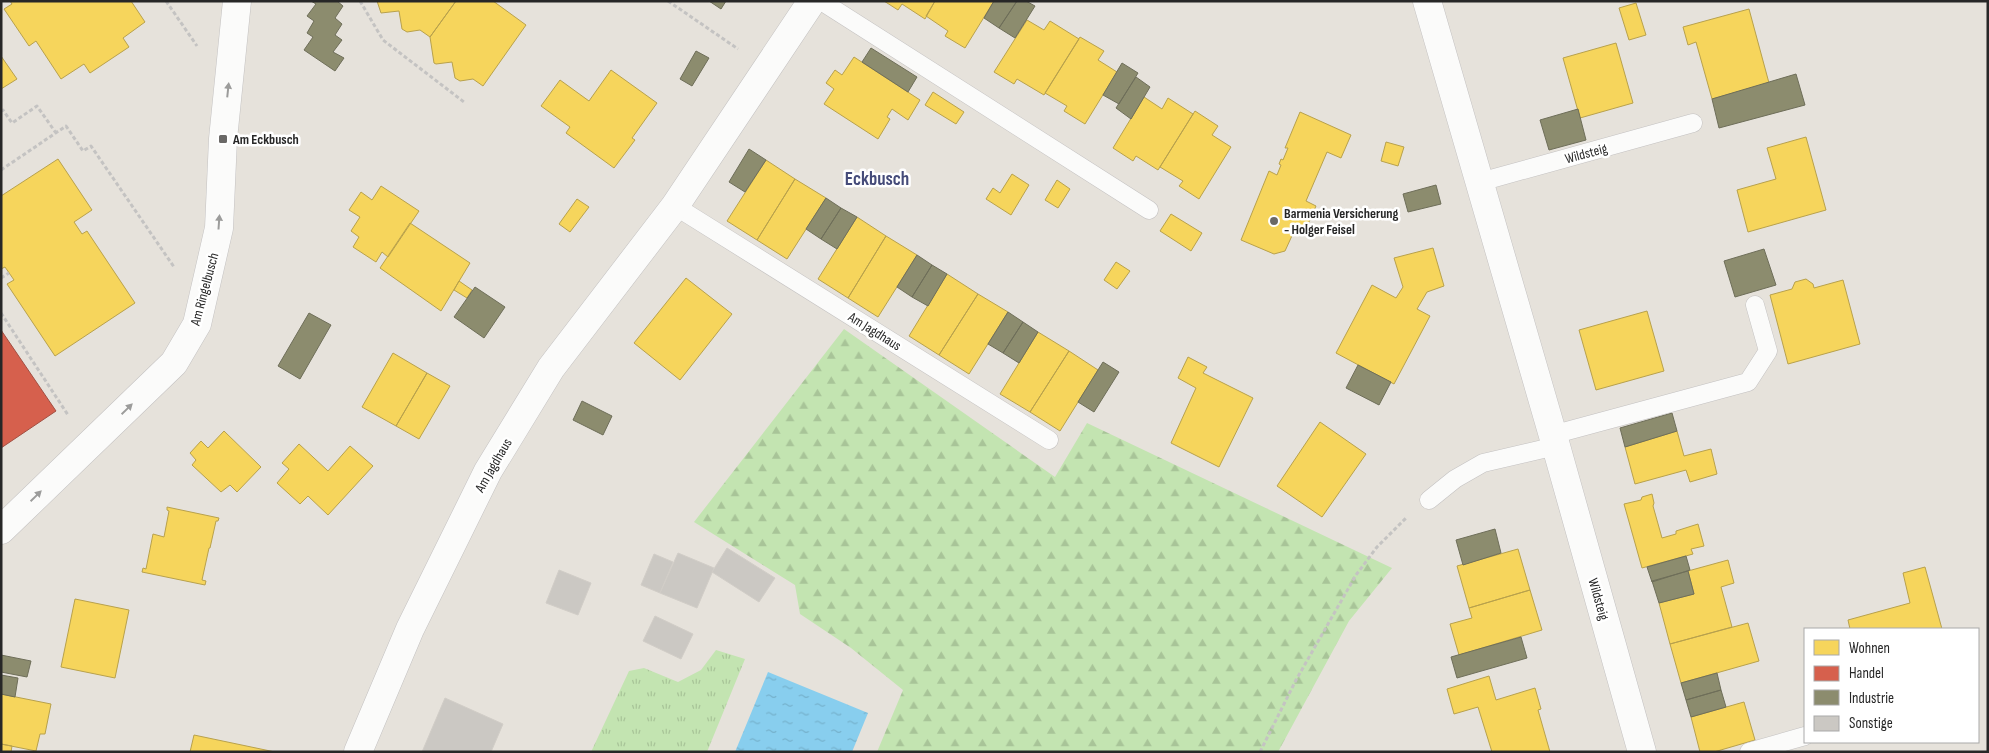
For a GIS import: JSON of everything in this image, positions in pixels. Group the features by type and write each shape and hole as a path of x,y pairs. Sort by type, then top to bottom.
{"street":[{"name":"Am Ringelbusch","path":"1,530 174,363 197,324 219,228 223,139 237,1"},
{"name":"Am Jagdhaus","path":"358,752 410,630 488,471 551,368 675,206 812,1"},
{"name":"Wildsteig","path":"1427,1 1642,752"}],"lane":[{"path":"821,1 1149,210"},
{"name":"Wildsteig","path":"1480,182 1693,123"},
{"name":"Am Jagdhaus","path":"675,206 1050,440"},
{"path":"1429,500 1456,479 1483,463 1748,382 1768,351 1755,305"},
{"path":"1749,752 1804,736"}],"path":[{"path":"360,1 382,40 464,102"},
{"path":"668,1 768,69"},
{"path":"1,111 3,110 12,123 37,106 56,133"},
{"path":"1,170 66,126 83,150 91,146 201,306"},
{"path":"1,278 9,273"},
{"path":"1,313 89,446"},
{"path":"1260,752 1296,680 1356,575 1377,547 1408,516 1429,500"}],"green space":[{"path":"844,329 1055,477 1087,423 1392,568 1349,621 1278,752 877,752 903,690 851,648 800,614 795,585 694,522"},
{"path":"716,650 745,659 707,752 591,752 629,671 644,668 678,682 701,670"}],"water":[{"path":"768,672 868,713 852,752 735,752"}],"building: Wohnen":[{"path":"10,1 131,1 145,22 123,38 129,47 90,73 84,64 61,79 36,41 29,46 4,9 12,4"},
{"path":"377,1 456,1 430,37 420,30 407,32 402,29 399,11 381,13"},
{"path":"456,1 493,1 526,25 483,86 473,79 460,81 455,78 452,62 434,63 430,37"},
{"path":"884,1 935,1 925,19 902,4 898,10"},
{"path":"935,1 994,1 965,48 945,36 948,31 926,16"},
{"path":"1636,3 1646,35 1629,40 1619,8"},
{"path":"1749,9 1769,83 1712,99 1696,42 1688,45 1683,27"},
{"path":"1027,20 1044,30 1050,21 1079,39 1044,95 1017,79 1014,84 994,72"},
{"path":"1080,37 1104,51 1098,60 1117,72 1085,124 1064,111 1067,106 1045,93"},
{"path":"1616,43 1633,103 1580,118 1563,58"},
{"path":"1,56 17,79 1,89"},
{"path":"854,57 920,100 908,120 892,109 887,117 890,119 878,139 824,104 834,89 826,83 835,70 842,75"},
{"path":"611,70 657,103 632,138 635,140 614,168 566,133 570,127 541,106 560,80 589,101"},
{"path":"933,92 964,112 956,124 925,105"},
{"path":"1144,97 1162,109 1168,98 1193,114 1158,170 1136,156 1133,161 1113,148"},
{"path":"1195,111 1218,126 1212,135 1231,147 1199,199 1179,186 1183,181 1160,167"},
{"path":"1300,112 1351,135 1341,158 1327,152 1306,201 1316,206 1305,231 1296,227 1285,251 1274,254 1241,240 1269,171 1277,175 1281,165 1279,164 1281,159 1283,160 1288,148 1285,148"},
{"path":"1806,137 1826,210 1748,232 1737,190 1776,179 1767,148"},
{"path":"1386,142 1404,147 1398,166 1381,161"},
{"path":"58,159 92,210 74,222 82,234 87,231 135,303 55,356 7,284 14,280 5,267 1,269 1,196"},
{"path":"766,160 795,179 757,240 727,221"},
{"path":"1012,174 1029,185 1011,215 986,199 993,188 1000,193"},
{"path":"795,179 826,198 787,259 757,240"},
{"path":"1057,180 1070,189 1058,208 1045,200"},
{"path":"381,186 419,211 388,257 382,252 376,262 353,247 359,237 351,231 360,217 349,210 361,192 372,200"},
{"path":"577,199 589,207 570,232 559,224"},
{"path":"1171,214 1202,233 1191,251 1160,231"},
{"path":"857,217 886,236 848,298 818,279"},
{"path":"410,223 470,263 441,311 380,268"},
{"path":"886,236 917,255 878,317 848,298"},
{"path":"1433,248 1444,286 1427,292 1417,309 1430,316 1394,384 1336,353 1372,285 1396,298 1403,287 1394,258"},
{"path":"1116,262 1130,271 1117,289 1104,280"},
{"path":"947,274 978,294 939,355 909,336"},
{"path":"686,278 732,314 680,380 634,343"},
{"path":"1806,279 1813,284 1814,288 1843,280 1860,344 1788,364 1770,295 1792,289 1795,282"},
{"path":"459,281 472,290 467,298 454,290"},
{"path":"978,294 1008,312 969,374 939,355"},
{"path":"1647,311 1664,371 1596,390 1579,330"},
{"path":"1038,332 1069,351 1030,412 1000,394"},
{"path":"1069,351 1098,370 1060,431 1030,412"},
{"path":"393,353 427,373 396,426 362,407"},
{"path":"1188,357 1207,367 1203,373 1253,398 1219,467 1171,443 1196,388 1178,378"},
{"path":"427,373 450,386 419,439 396,426"},
{"path":"1320,422 1366,454 1322,517 1277,486"},
{"path":"224,431 261,467 237,492 230,485 221,492 192,465 196,460 190,453 201,441 208,448"},
{"path":"1677,431 1684,456 1711,449 1717,474 1690,482 1686,470 1635,484 1625,447"},
{"path":"299,444 328,471 350,446 373,466 328,515 308,496 300,504 277,483 289,469 282,463"},
{"path":"1652,494 1653,506 1662,538 1698,524 1704,546 1691,549 1693,554 1642,568 1624,504 1641,500 1642,497"},
{"path":"167,507 219,518 216,521 202,580 206,581 205,585 142,572 143,568 146,569 153,534 164,537 169,511"},
{"path":"1518,549 1530,590 1469,608 1457,566"},
{"path":"1728,560 1734,583 1721,587 1732,627 1670,644 1659,603 1694,594 1688,571"},
{"path":"1925,567 1942,628 1850,628 1848,620 1910,603 1903,573"},
{"path":"1530,590 1542,630 1459,655 1450,624 1472,618 1469,608"},
{"path":"75,599 129,610 115,678 61,667"},
{"path":"1748,623 1759,661 1681,683 1670,644"},
{"path":"1489,676 1496,700 1535,688 1541,709 1538,710 1550,752 1492,752 1478,707 1454,714 1447,689"},
{"path":"1,694 51,704 45,734 40,734 36,751 1,744"},
{"path":"1744,702 1755,740 1714,752 1700,752 1691,717"},
{"path":"194,735 275,752 190,752"},
{"path":"1,744 12,746 11,752 1,752"}],"building: Handel":[{"path":"1,330 56,411 1,448"}],"building: Industrie":[{"path":"311,1 337,1 343,6 335,18 342,24 335,35 342,40 333,52 344,58 335,71 304,50 313,37 307,33 314,21 307,16 316,4"},
{"path":"709,1 726,1 721,9"},
{"path":"994,1 1017,1 999,28 984,18"},
{"path":"1017,1 1026,1 1035,6 1015,38 999,28"},
{"path":"871,48 917,77 908,92 862,62"},
{"path":"696,51 709,58 692,86 680,79"},
{"path":"1122,63 1138,73 1119,104 1103,95"},
{"path":"1796,74 1805,105 1719,128 1712,99"},
{"path":"1136,77 1150,87 1131,119 1116,108"},
{"path":"1578,109 1586,140 1549,150 1540,120"},
{"path":"749,149 766,160 745,192 729,182"},
{"path":"1436,185 1441,204 1408,212 1403,194"},
{"path":"826,198 841,208 821,239 806,229"},
{"path":"841,208 857,217 837,249 821,239"},
{"path":"1764,249 1776,285 1735,297 1724,261"},
{"path":"917,255 932,265 912,297 897,287"},
{"path":"932,265 947,274 928,306 912,297"},
{"path":"475,287 505,307 484,338 454,317"},
{"path":"1008,312 1023,322 1003,353 988,344"},
{"path":"309,313 331,325 300,379 278,366"},
{"path":"1023,322 1038,332 1019,363 1003,353"},
{"path":"1103,362 1119,372 1094,412 1078,402"},
{"path":"1358,365 1391,382 1379,405 1346,388"},
{"path":"582,401 612,416 603,435 573,420"},
{"path":"1672,413 1677,431 1625,447 1620,428"},
{"path":"1495,529 1501,553 1463,565 1456,540"},
{"path":"1686,556 1690,570 1652,582 1647,567"},
{"path":"1688,571 1694,594 1659,603 1652,581"},
{"path":"1521,637 1527,658 1457,678 1451,657"},
{"path":"1,655 31,661 27,677 1,672"},
{"path":"1717,673 1721,690 1686,700 1681,683"},
{"path":"1,675 18,678 15,697 1,694"},
{"path":"1721,690 1726,707 1691,717 1686,700"}],"building: Sonstige":[{"path":"727,548 775,578 759,602 712,572"},
{"path":"678,553 714,568 697,608 660,593"},
{"path":"654,554 673,562 660,593 641,585"},
{"path":"559,570 591,583 578,615 546,603"},
{"path":"655,616 693,634 681,659 643,641"},
{"path":"445,698 503,724 491,752 422,752"}],"place":[{"name":"Am Eckbusch","path":"223,139"},
{"name":"Barmenia Versicherung - Holger Feisel","path":"1274,221"}],"district":[{"name":"Eckbusch","path":"877,178"}]}
